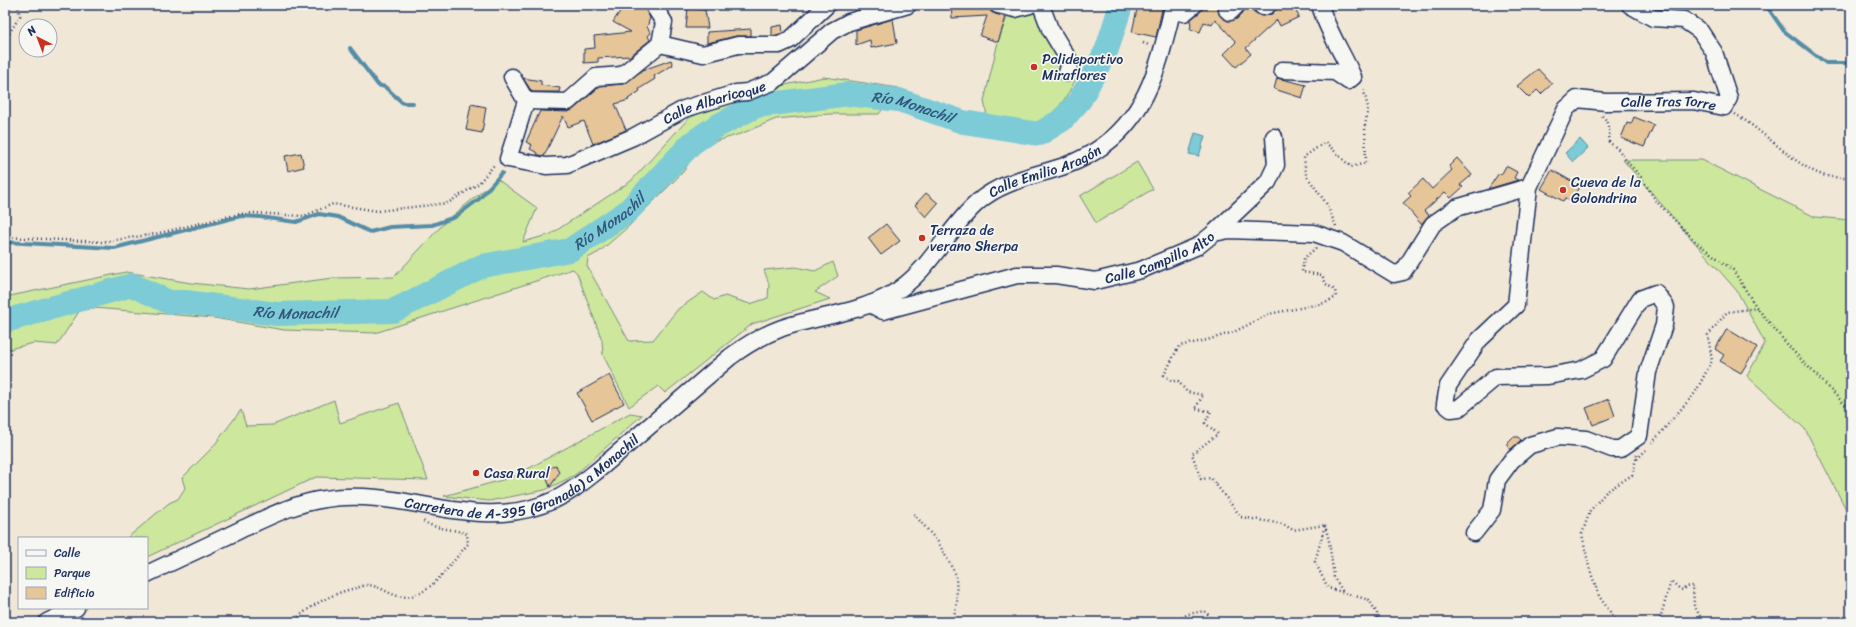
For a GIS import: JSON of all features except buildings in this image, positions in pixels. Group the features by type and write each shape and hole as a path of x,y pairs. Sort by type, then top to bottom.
{"street":[{"path":"526,101 568,102 596,77 622,75 660,44 664,22 653,5"},
{"path":"660,44 703,54 738,46 779,44 790,40 827,5"},
{"name":"Calle Albaricoque","path":"508,159 546,166 567,165 633,138 684,109 736,93 747,92 773,82 838,28 863,17 894,10 908,5"},
{"path":"998,5 1014,9 1030,5"},
{"path":"1041,5 1050,29 1070,62 1067,73"},
{"path":"1172,8 1184,13 1194,5"},
{"path":"1231,5 1227,10 1230,12 1237,5"},
{"path":"1261,5 1263,8 1268,5"},
{"path":"1282,70 1335,72 1348,80 1353,77 1325,21 1320,5"},
{"name":"Calle Tras Torre","path":"1630,5 1653,18 1684,20 1700,31 1714,52 1729,98 1724,107 1694,101 1606,102 1577,99 1566,109 1529,187 1516,305 1479,340 1448,386 1445,404 1451,409 1459,408 1496,377 1548,376 1581,370 1602,360 1640,299 1656,293 1666,307 1664,325 1648,372 1639,436"},
{"name":"Calle Emilio Aragón","path":"870,304 892,294 910,282 925,267 962,216 979,201 995,190 1013,182 1068,164 1102,146 1114,137 1138,109 1149,87 1159,62 1172,8"},
{"path":"508,159 526,101 512,77"},
{"path":"1214,233 1268,182 1276,165 1274,137"},
{"name":"Calle Campillo Alto","path":"870,304 883,311 1017,275 1056,274 1095,281 1142,270 1198,246 1214,233 1229,230 1314,233 1343,242 1394,274 1403,272 1433,224 1456,208 1529,187"},
{"name":"Carretera de A-395 (Granada) a Monachil","path":"148,574 302,503 345,496 397,500 473,513 496,514 516,513 555,500 576,488 730,357 748,344 783,328 870,304"},
{"path":"1474,533 1492,510 1497,480 1511,461 1530,445 1558,438 1586,438 1612,449 1620,449 1639,436"},
{"path":"47,622 74,609"}],"path":[{"path":"5,40 20,16 18,5"},
{"path":"1325,525 1293,530 1283,524 1241,517 1211,478 1200,479 1192,454 1218,434 1205,423 1211,411 1195,409 1203,395 1187,392 1178,381 1172,381 1164,375 1179,346 1234,332 1269,314 1325,303 1336,297 1335,290 1326,284 1322,275 1302,272 1304,258 1317,248 1343,242 1326,203 1306,175 1304,157 1325,142 1351,167 1366,163 1365,126 1368,108 1362,83 1348,80"},
{"path":"1593,101 1596,108 1606,120 1610,133 1608,136 1609,142 1618,149 1641,177 1656,202 1697,243 1733,270 1757,308 1793,351 1851,411"},
{"path":"1724,107 1748,121 1800,162 1821,175 1851,179"},
{"path":"5,237 102,242 155,234 239,214 254,212 304,216 333,204 378,210 448,202 479,184 495,163 508,159"},
{"path":"1637,460 1695,393 1712,361 1708,335 1727,312 1757,308"},
{"path":"1617,622 1599,596 1589,567 1582,534 1590,511 1606,492 1632,475 1637,460 1639,436"},
{"path":"292,622 304,612 339,592 368,585 397,597 413,596 430,586 443,575 468,544 467,534 428,525 416,514 416,503"},
{"path":"914,514 938,542 956,575 958,601 953,622"},
{"path":"1325,525 1315,562 1328,588 1370,600 1377,613 1378,622"},
{"path":"1325,525 1329,541 1334,577 1343,592"},
{"path":"1661,622 1666,596 1671,581 1680,589 1684,590 1686,587 1693,586 1694,605 1702,622"},
{"path":"1174,622 1188,614 1204,611 1216,622"}],"green space":[{"name":"Polideportivo Miraflores","path":"1009,11 1037,12 1071,62 1079,71 1071,88 1055,111 1047,117 1030,124 987,116 984,101 998,42"},
{"path":"824,77 899,88 879,114 829,114 776,119 743,133 714,142 694,155 683,172 628,227 599,252 588,258 587,266 629,341 653,340 678,309 703,292 714,300 725,296 750,304 768,298 769,284 764,270 795,267 815,271 833,262 838,276 815,292 830,299 752,324 665,393 658,386 629,407 603,355 602,340 577,273 573,269 375,333 284,330 214,318 82,307 57,345 34,343 5,350 5,297 126,272 191,283 249,289 333,278 394,277 444,223 497,179 537,208 523,242 551,234 631,181 689,118 713,107 765,89"},
{"path":"1623,160 1702,160 1815,217 1851,220 1851,519 1805,429 1747,376 1765,343 1737,291"},
{"path":"1137,162 1153,189 1096,223 1080,196"},
{"path":"334,400 340,423 399,403 428,480 316,477 148,557 148,537 128,537 169,503 178,499 185,488 182,478 212,448 241,410 246,426 273,425"},
{"path":"630,413 642,415 575,475 545,490 489,501 444,496 513,477"}],"water":[{"path":"1195,133 1205,136 1199,156 1189,154"},
{"path":"1580,139 1588,148 1573,162 1565,153"}],"waterway":[{"name":"Río Monachil","path":"5,321 132,285 169,302 185,302 277,314 393,311 482,266 570,250 628,211 692,143 717,126 756,106 848,94 899,100 963,122 1039,134 1062,120 1080,100 1107,49 1121,5"},
{"path":"1766,5 1784,31 1826,63 1851,63"},
{"path":"350,48 378,85 385,87 403,103 413,103"},
{"path":"5,242 114,248 241,216 296,222 319,214 338,217 370,232 390,227 432,225 455,217 479,199 502,173"}],"place":[{"name":"Polideportivo Miraflores","path":"1034,67"},
{"name":"Cueva de la Golondrina","path":"1563,190"},
{"name":"Terraza de verano Sherpa","path":"922,238"},
{"name":"Casa Rural","path":"476,473"}]}
